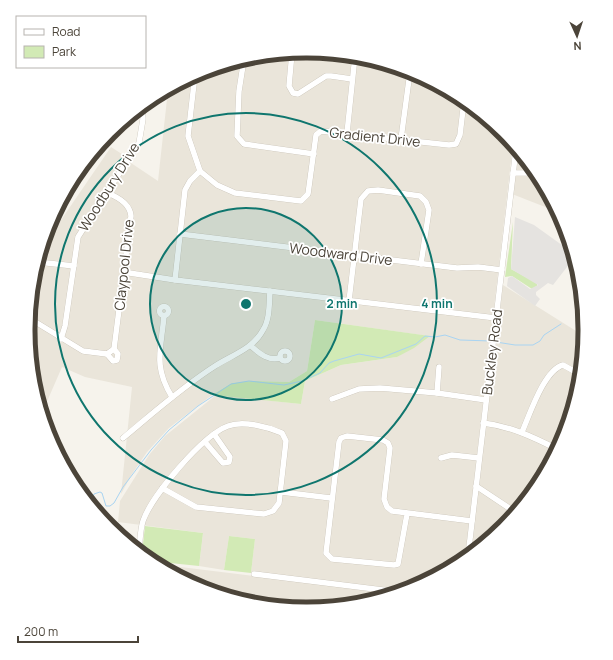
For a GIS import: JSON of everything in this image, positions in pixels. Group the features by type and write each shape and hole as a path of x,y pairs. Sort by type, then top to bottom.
{"street":[{"path":"291,59 289,86 293,93 298,94 326,76 352,79"},
{"path":"346,133 354,63"},
{"path":"243,66 239,91 237,136 244,144 314,154"},
{"path":"401,140 409,79"},
{"path":"175,280 186,190 190,181 200,171 188,136 194,83"},
{"name":"Gradient Drive","path":"200,171 217,185 235,193 301,201 308,194 318,133 321,131 449,145 456,144 460,135 463,108"},
{"name":"Woodbury Drive","path":"61,339 66,326 78,237 139,144 144,120 143,113"},
{"name":"Buckley Road","path":"469,547 515,156"},
{"path":"513,173 528,173"},
{"path":"349,301 361,199 368,192 378,190 420,196 426,202 429,210 421,264"},
{"name":"Claypool Drive","path":"35,322 83,351 107,354 113,361 117,360 118,354 114,349 130,212 118,197 107,193"},
{"name":"Woodward Drive","path":"180,234 421,264 502,270"},
{"path":"43,263 74,266"},
{"path":"123,272 270,292 496,318"},
{"path":"122,438 172,397 214,366 251,346 264,330 268,320 270,292"},
{"path":"164,316 159,366 165,385 172,397"},
{"path":"251,346 260,354 270,359 280,358"},
{"path":"107,354 114,349"},
{"path":"522,432 542,388 553,370 563,365 575,372"},
{"path":"437,393 439,367"},
{"path":"332,399 359,389 380,388 437,393 486,400"},
{"path":"483,423 522,432 552,446"},
{"path":"140,544 144,520 162,488 179,468 214,434 227,426 237,424 272,428 282,433 286,441 279,503 273,511 264,514 196,507 162,488"},
{"path":"205,442 223,463 229,462 230,456 214,434"},
{"path":"407,514 398,564 394,566 332,559 326,553 331,498 339,442 341,438 346,436 383,440 388,443 390,448 385,503 392,511 472,521"},
{"path":"441,458 452,455 479,458"},
{"path":"476,486 511,509"},
{"path":"281,492 331,498"},
{"path":"254,574 384,590"}],"shaded area":[{"path":"289,59 324,59 359,64 394,73 427,86 460,106 458,136 455,141 432,146 451,148 459,144 463,135 465,110 486,126 511,151 466,549 427,574 386,589 251,573 255,539 229,536 224,570 199,566 203,533 118,522 120,501 149,455 165,436 216,395 301,404 305,381 341,365 397,357 429,336 315,320 307,371 289,382 251,381 232,383 212,395 169,428 147,452 121,494 132,387 85,377 62,367 45,405 37,365 35,330 37,295 44,260 55,229 111,147 128,158 131,163 158,181 167,97 186,86 219,73 254,64"},
{"path":"516,158 542,194 549,209 512,194"},
{"path":"515,217 534,225 565,247 570,263 553,285 548,283 536,292 536,295 540,299 535,306 507,286 508,278 512,276 530,289 538,285 511,269"},
{"path":"503,285 578,332 576,365 564,417 542,466 511,509 486,534 471,546"},
{"path":"173,566 380,591 324,601 306,602 271,599 219,587 186,574"}],"green space":[{"path":"513,222 511,269 537,283 537,286 532,289 512,276 505,277"},
{"path":"315,320 430,336 414,348 397,357 341,365 305,381 301,404 212,395 232,383 251,381 289,382 307,371"},
{"path":"145,526 203,533 199,566 167,563 143,546"},
{"path":"229,536 255,539 251,573 224,570"}],"waterway":[{"path":"496,342 515,345 533,345 540,341 544,335 561,324"},
{"path":"93,497 94,494 100,492 102,493 106,506 110,506 114,503 123,487 151,450 169,430 198,406 231,384 249,381 284,385 302,381 320,373 329,363 334,361 359,354 381,358 416,344 425,336 435,337 445,335 460,340 491,341"}]}
